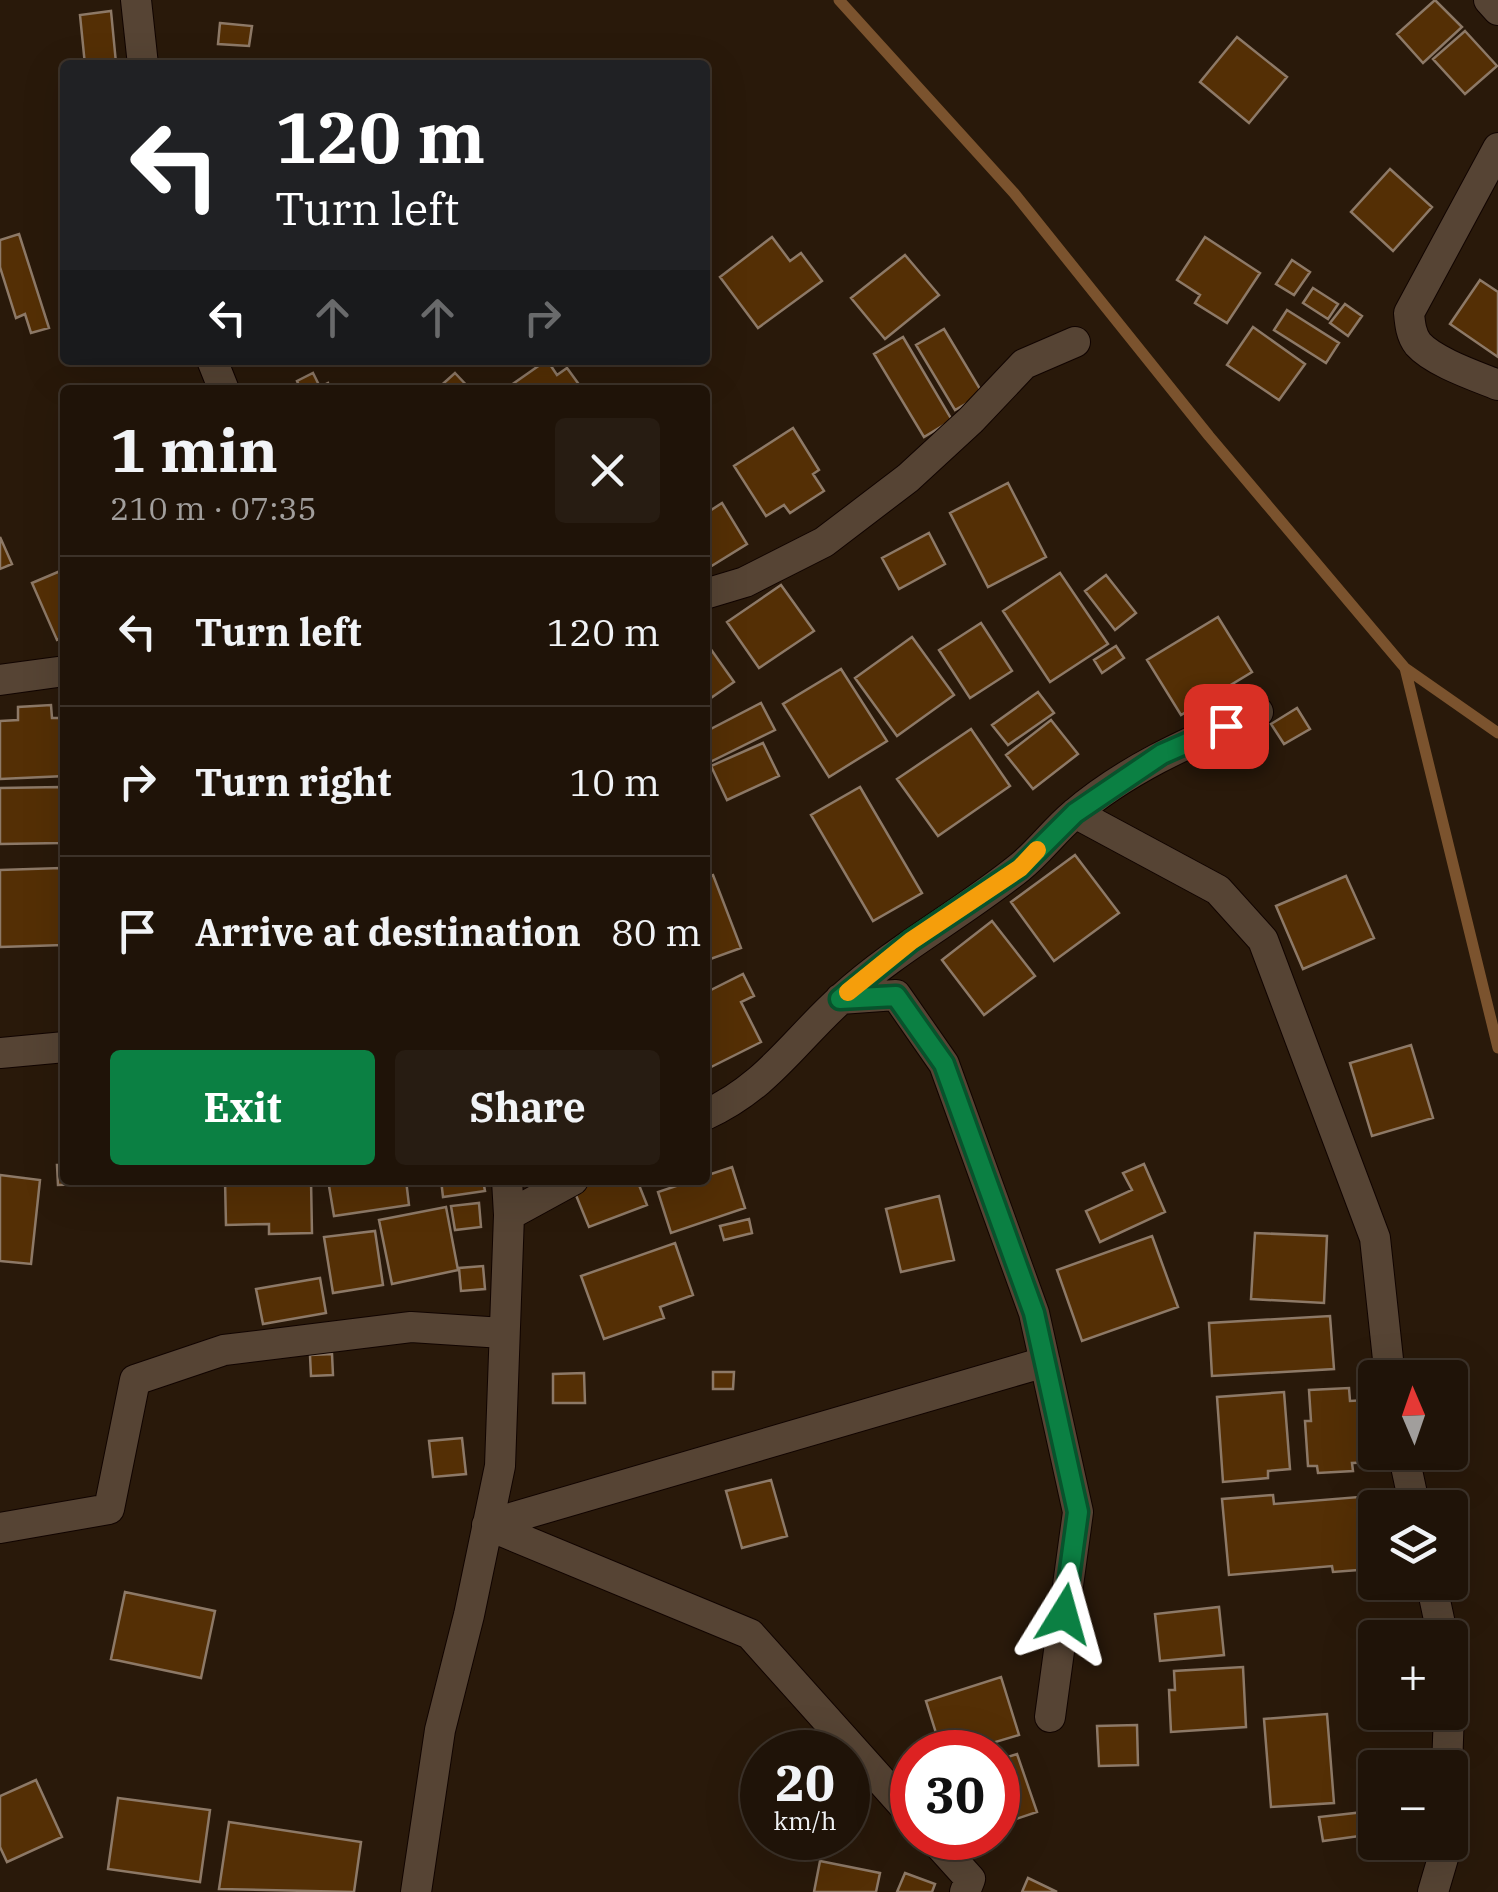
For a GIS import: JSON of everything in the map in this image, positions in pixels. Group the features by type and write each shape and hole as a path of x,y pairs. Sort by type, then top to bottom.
{"street":[{"path":"136,0 142,60"},
{"path":"1488,0 1498,10"},
{"path":"1498,148 1408,313 1411,331 1420,346 1498,385"},
{"path":"710,592 745,582 824,542 908,478 1024,364 1075,342"},
{"path":"0,680 60,672"},
{"path":"710,1113 776,1068 840,999 911,941 1020,868 1075,813 1162,754 1258,712"},
{"path":"1075,813 1218,890 1262,940 1375,1238 1388,1360"},
{"path":"840,999 896,996 944,1064 1034,1313 1078,1512 1050,1717"},
{"path":"0,1052 60,1048"},
{"path":"416,1892 440,1730 500,1466 507,1185"},
{"path":"509,1215 565,1185"},
{"path":"0,1528 108,1508 135,1380 224,1350 410,1327 503,1333"},
{"path":"487,1526 1045,1362"},
{"path":"487,1526 750,1634 890,1790"},
{"path":"953,1860 970,1879 965,1892"},
{"path":"1434,1892 1440,1860"}],"building":[{"path":"1435,0 1462,27 1423,63 1397,34"},
{"path":"111,11 116,60 84,60 80,15"},
{"path":"220,23 252,26 249,46 218,44"},
{"path":"1465,31 1497,66 1465,94 1433,59"},
{"path":"1237,37 1287,77 1249,123 1200,82"},
{"path":"1390,169 1432,207 1393,251 1351,212"},
{"path":"19,234 49,328 31,333 25,314 16,318 0,267 0,240"},
{"path":"772,237 790,261 801,253 822,281 758,328 720,277"},
{"path":"1205,237 1260,273 1227,323 1195,303 1200,295 1177,280"},
{"path":"905,255 939,295 885,339 851,298"},
{"path":"1292,260 1310,272 1294,295 1276,284"},
{"path":"1480,280 1498,292 1498,357 1450,324"},
{"path":"1313,288 1338,304 1328,319 1303,303"},
{"path":"1345,304 1362,316 1348,336 1330,323"},
{"path":"1287,310 1339,343 1326,363 1274,330"},
{"path":"1253,327 1305,364 1279,400 1227,365"},
{"path":"944,329 983,394 955,410 916,345"},
{"path":"903,337 952,420 924,437 874,354"},
{"path":"540,365 550,365 557,375 567,368 579,385 511,385"},
{"path":"313,373 319,385 299,385 297,381"},
{"path":"455,373 466,385 442,385"},
{"path":"793,428 819,470 813,474 824,491 790,513 784,505 766,516 734,466"},
{"path":"1008,483 1046,557 988,587 950,513"},
{"path":"722,503 747,544 710,567 710,511"},
{"path":"929,533 945,564 899,589 882,558"},
{"path":"0,537 12,564 0,569"},
{"path":"60,571 60,639 57,640 32,583"},
{"path":"1060,573 1108,644 1050,682 1003,611"},
{"path":"1106,575 1136,613 1115,630 1085,591"},
{"path":"781,585 814,631 759,668 727,622"},
{"path":"1218,617 1252,672 1181,715 1147,660"},
{"path":"981,623 1012,671 970,698 939,650"},
{"path":"912,637 954,695 897,736 855,678"},
{"path":"1116,646 1124,658 1102,673 1094,660"},
{"path":"710,648 734,682 710,699"},
{"path":"841,669 887,741 829,777 783,704"},
{"path":"1038,692 1054,713 1008,745 992,725"},
{"path":"761,703 775,730 710,762 710,729"},
{"path":"51,705 52,718 60,718 60,776 0,779 0,721 18,720 18,707"},
{"path":"1297,708 1310,729 1284,744 1271,724"},
{"path":"1051,720 1078,754 1033,789 1006,755"},
{"path":"971,729 1010,786 938,836 897,779"},
{"path":"763,743 779,776 727,800 711,766"},
{"path":"60,787 60,843 0,844 0,788"},
{"path":"860,787 922,893 873,921 811,815"},
{"path":"1075,855 1119,913 1054,961 1011,902"},
{"path":"60,868 60,945 0,947 0,870"},
{"path":"713,875 741,948 710,959"},
{"path":"1346,876 1374,938 1303,969 1276,906"},
{"path":"992,921 1035,976 984,1015 942,960"},
{"path":"743,974 754,996 741,1002 761,1042 710,1068 710,990"},
{"path":"1411,1045 1433,1118 1372,1136 1350,1063"},
{"path":"1144,1164 1165,1212 1100,1242 1086,1211 1132,1190 1123,1173"},
{"path":"732,1167 745,1208 671,1233 658,1192 679,1185 710,1185 710,1174"},
{"path":"0,1175 40,1180 31,1264 0,1261"},
{"path":"225,1185 311,1185 312,1233 269,1234 269,1224 226,1225"},
{"path":"329,1185 407,1185 409,1205 334,1216"},
{"path":"442,1185 484,1185 485,1191 443,1197"},
{"path":"572,1185 639,1185 647,1205 589,1227"},
{"path":"939,1196 954,1260 901,1272 886,1209"},
{"path":"479,1203 481,1227 455,1230 451,1206"},
{"path":"446,1207 458,1270 392,1284 379,1220"},
{"path":"749,1219 752,1233 724,1240 720,1226"},
{"path":"375,1231 383,1285 333,1293 324,1237"},
{"path":"1255,1233 1327,1236 1324,1303 1251,1299"},
{"path":"1152,1236 1178,1307 1082,1341 1057,1270"},
{"path":"675,1243 693,1295 660,1307 664,1318 604,1339 581,1276"},
{"path":"483,1266 485,1289 461,1291 459,1268"},
{"path":"320,1278 326,1313 263,1324 256,1289"},
{"path":"1330,1316 1334,1369 1212,1376 1209,1323"},
{"path":"332,1354 333,1375 311,1376 310,1355"},
{"path":"713,1372 734,1372 733,1389 713,1389"},
{"path":"584,1373 585,1403 553,1403 553,1374"},
{"path":"1349,1388 1350,1401 1358,1400 1358,1463 1352,1463 1353,1471 1318,1473 1317,1466 1308,1466 1305,1421 1311,1421 1309,1390"},
{"path":"1284,1392 1290,1469 1268,1471 1268,1478 1223,1482 1217,1397"},
{"path":"462,1438 466,1474 433,1477 429,1441"},
{"path":"771,1480 787,1536 742,1548 726,1491"},
{"path":"1273,1495 1274,1504 1358,1497 1358,1570 1333,1572 1332,1566 1229,1575 1222,1499"},
{"path":"125,1592 215,1611 201,1678 111,1659"},
{"path":"1219,1607 1224,1655 1160,1661 1155,1614"},
{"path":"1243,1667 1246,1727 1171,1732 1169,1690 1175,1690 1174,1671"},
{"path":"1001,1677 1017,1730 935,1730 926,1701"},
{"path":"1327,1714 1334,1803 1271,1807 1264,1719"},
{"path":"1137,1725 1138,1765 1099,1766 1097,1726"},
{"path":"1020,1763 1037,1812 1020,1818"},
{"path":"36,1780 62,1837 7,1862 0,1847 0,1796"},
{"path":"118,1798 210,1810 200,1882 108,1869"},
{"path":"1358,1813 1358,1836 1323,1841 1319,1817"},
{"path":"229,1822 361,1842 354,1892 219,1889"},
{"path":"820,1861 880,1873 876,1892 814,1892"},
{"path":"905,1873 935,1884 932,1892 897,1892"},
{"path":"1028,1878 1057,1892 1022,1892"}],"waterway":[{"path":"839,0 1014,193 1209,436 1405,668 1498,733"},
{"path":"1405,668 1498,1048"}],"slow traffic":[{"path":"848,992 911,941 1020,868 1037,850"}],"route":[{"path":"1064,1614 1078,1512 1034,1313 944,1064 896,996 840,999 911,941 1020,868 1075,813 1162,754 1226,726"}]}
